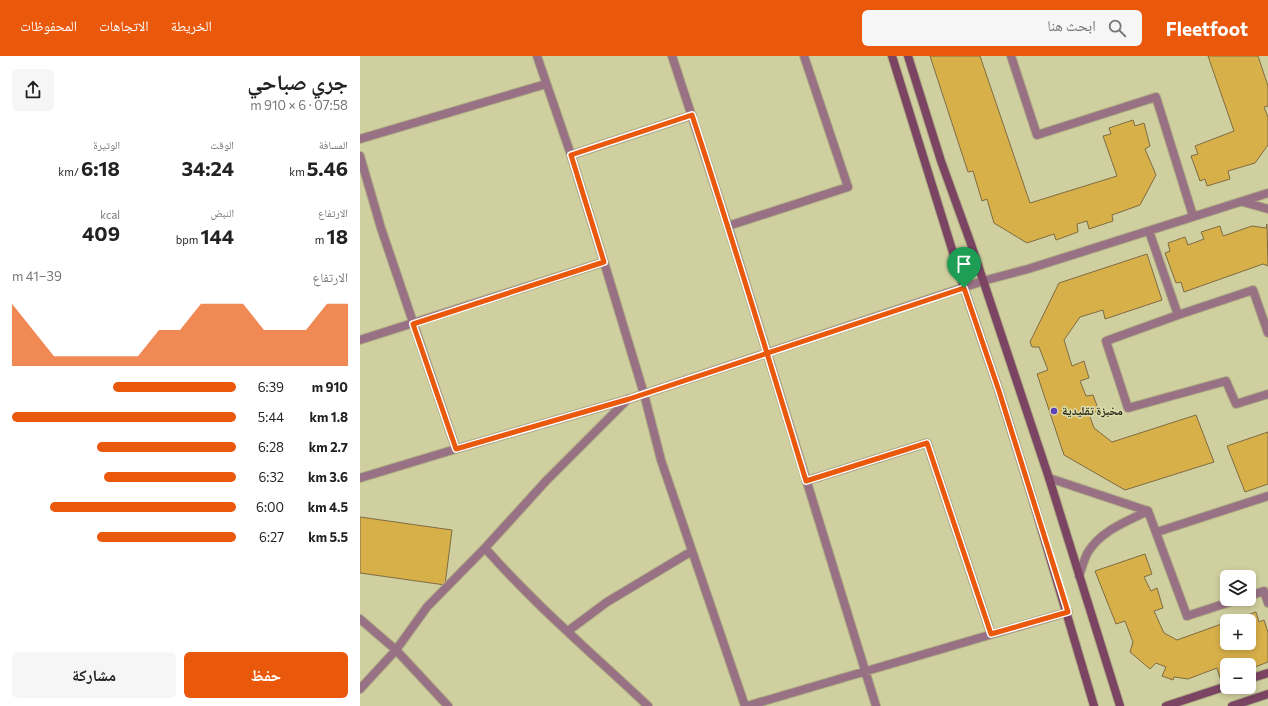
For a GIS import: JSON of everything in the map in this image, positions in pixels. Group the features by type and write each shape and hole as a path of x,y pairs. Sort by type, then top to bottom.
{"main road":[{"path":"892,56 964,288 999,391 1068,612 1094,706"},
{"path":"908,56 941,161 971,244 1049,478 1120,706"},
{"path":"1256,677 1268,673"},
{"path":"1166,706 1220,688"},
{"path":"1232,706 1268,694"}],"street":[{"path":"537,56 571,155 604,262 644,394 661,460 746,706 1068,612"},
{"path":"672,56 728,226 876,706"},
{"path":"728,226 848,186 804,56"},
{"path":"1011,56 1037,135 1156,97 1193,216"},
{"path":"360,139 546,84"},
{"path":"571,155 692,115"},
{"path":"360,156 413,324 456,449"},
{"path":"360,190 369,188"},
{"path":"360,478 629,399 983,281 1028,269 1268,193"},
{"path":"1242,202 1268,209"},
{"path":"1149,231 1178,315"},
{"path":"360,340 604,262"},
{"path":"1268,333 1253,290 1106,341 1128,408 1226,381 1236,404 1268,394"},
{"path":"360,689 396,650 427,607 485,548 546,481 629,399"},
{"path":"806,481 927,443 991,634"},
{"path":"1049,478 1148,511 1187,616 1220,605"},
{"path":"1157,532 1268,496"},
{"path":"1079,576 1088,552 1102,536 1118,525 1148,511"},
{"path":"485,548 504,569 648,706"},
{"path":"568,631 607,602 692,551"},
{"path":"1256,594 1266,590 1268,602"},
{"path":"360,619 396,650 448,706"}],"building":[{"path":"930,56 980,56 1030,203 1117,176 1103,136 1111,134 1109,128 1133,120 1135,126 1144,123 1150,146 1145,149 1156,175 1140,205 1112,215 1113,221 1089,229 1087,221 1077,224 1078,232 1056,240 1054,234 1027,243 994,223 987,199 982,201 973,171 968,172"},
{"path":"1208,56 1258,56 1268,86 1268,106 1264,107 1268,117 1268,145 1255,163 1228,171 1230,179 1207,186 1205,179 1200,181 1191,156 1198,154 1195,146 1234,131"},
{"path":"1267,224 1268,266 1263,264 1184,292 1181,282 1176,283 1165,253 1170,251 1168,243 1185,237 1188,245 1204,239 1201,232 1220,226 1223,236 1252,226 1266,228"},
{"path":"1147,254 1162,300 1105,319 1103,310 1080,317 1064,340 1072,366 1084,361 1089,378 1080,381 1086,396 1093,395 1099,411 1089,414 1094,428 1112,442 1196,415 1214,462 1125,490 1064,455 1037,374 1048,370 1039,347 1032,347 1030,342 1059,283"},
{"path":"1268,432 1268,484 1245,492 1227,446"},
{"path":"360,517 452,530 445,585 360,573"},
{"path":"1145,554 1152,574 1144,577 1151,591 1157,588 1163,608 1154,611 1164,633 1177,640 1220,625 1220,650 1256,650 1256,614 1250,614 1256,612 1259,622 1264,620 1268,632 1268,662 1256,667 1256,658 1220,658 1220,678 1217,668 1188,679 1174,677 1173,680 1162,676 1166,667 1156,663 1150,669 1130,652 1133,642 1125,621 1116,624 1095,571"}],"place":[{"name":"مخبزة تقليدية","path":"1054,411"}],"route":[{"path":"964,288 767,353 629,399 456,449 413,324 604,262 571,155 692,115 728,226 767,353 806,481 927,443 991,634 1068,612 999,391 964,288"}]}
